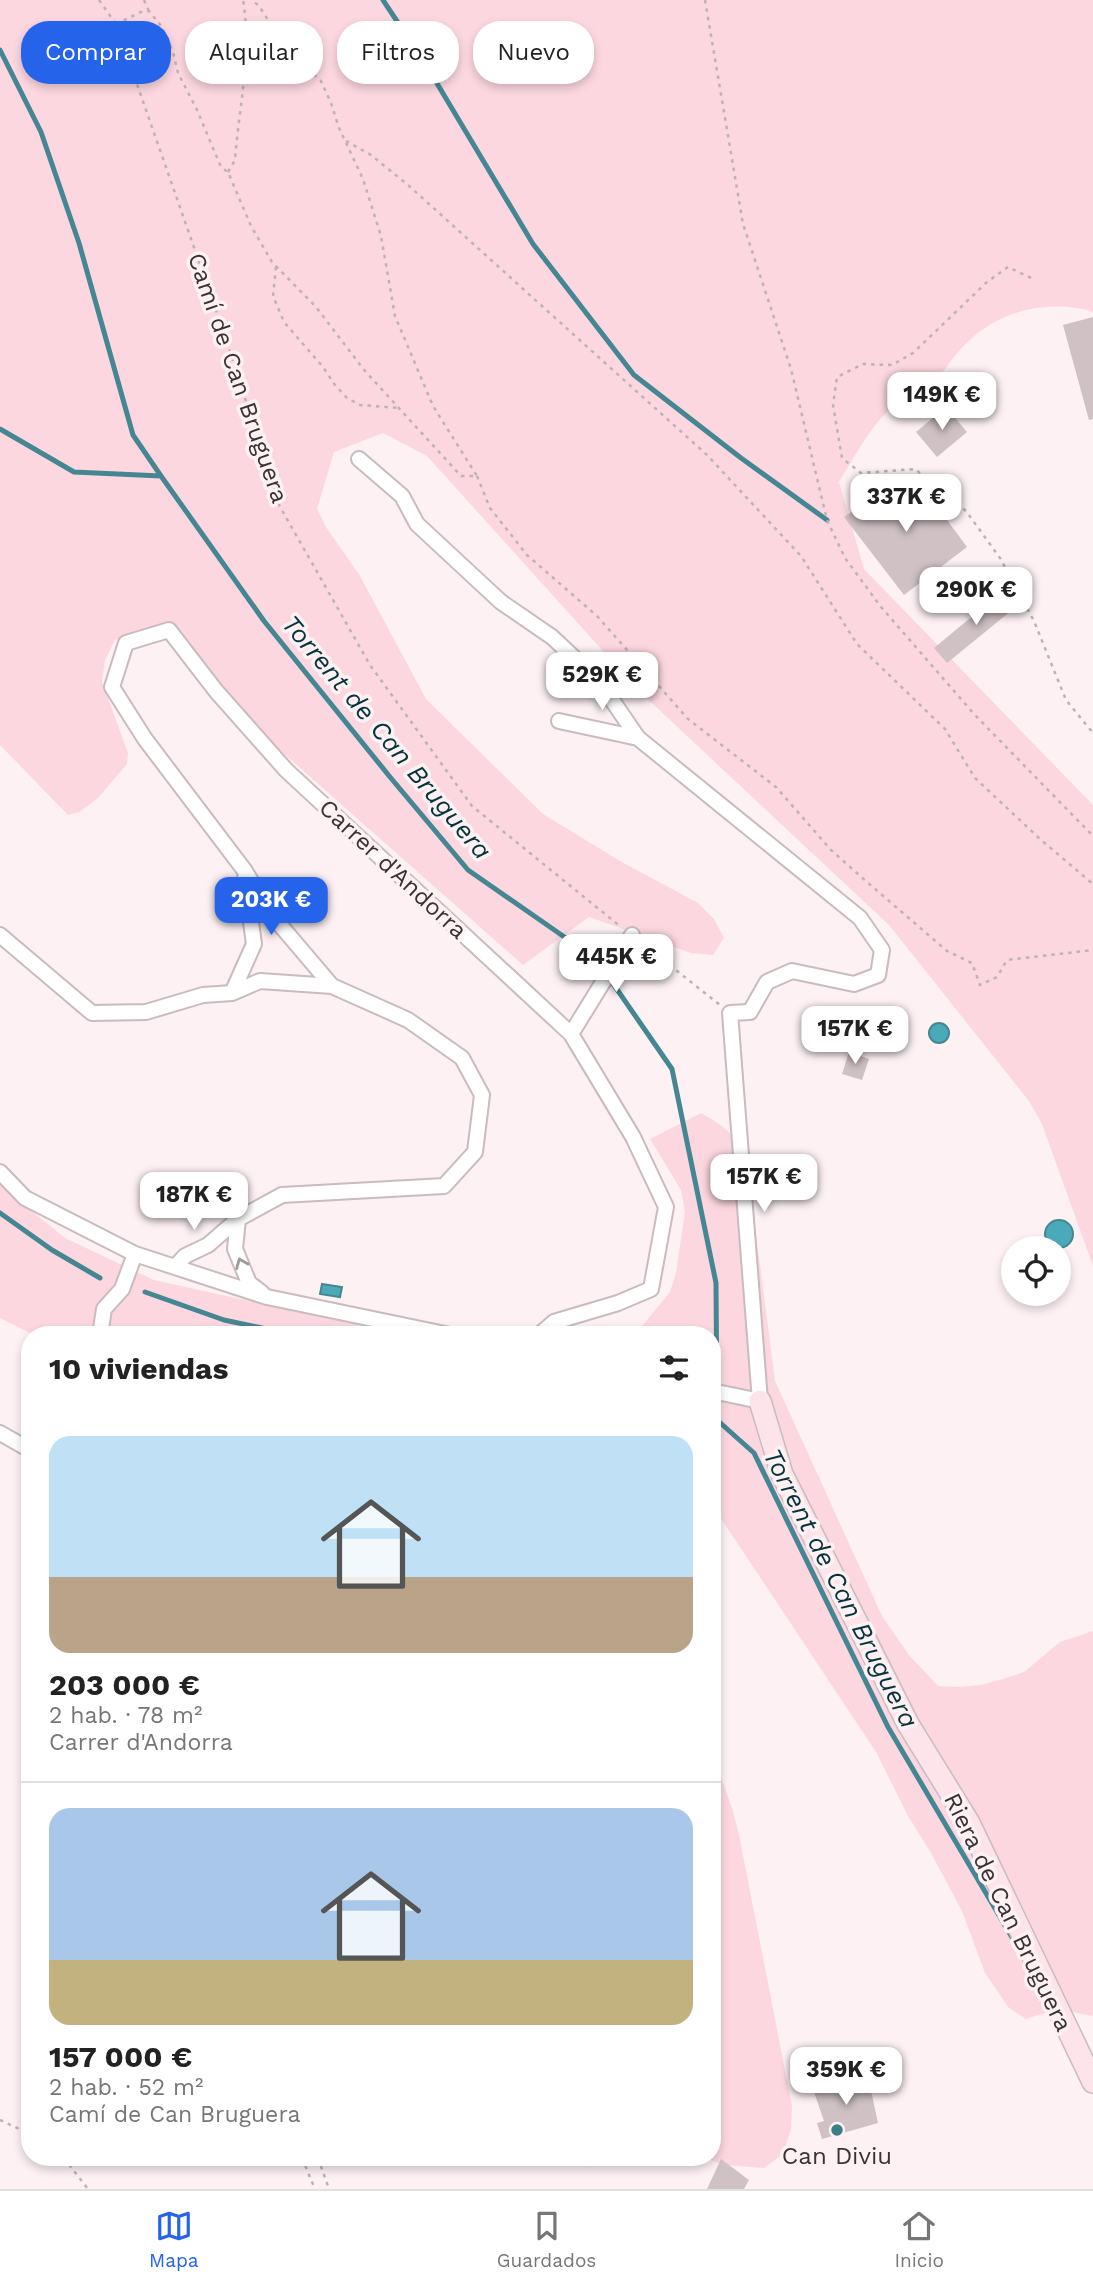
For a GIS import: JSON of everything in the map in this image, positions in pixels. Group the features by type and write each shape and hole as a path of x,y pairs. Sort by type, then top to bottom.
{"street":[{"path":"359,459 402,496 417,524 501,602 551,637 600,681 638,738 860,918 882,950 878,975 854,984 792,971 767,982 750,1012 730,1013 760,1401 721,1393"},
{"name":"Carrer d'Andorra","path":"332,986 270,913 244,872 145,739 113,687 126,643 169,630 216,691 286,770 571,1034 633,1137 666,1208 651,1289 618,1303 554,1322 549,1326"},
{"path":"559,721 638,738"},
{"name":"Carrer d'Andorra","path":"232,993 254,944 244,872"},
{"path":"0,935 92,1013 146,1012 203,995 232,993 260,981 332,986 408,1020 462,1058 482,1096 475,1152 444,1185 282,1195 238,1219 208,1245 185,1256 175,1267"},
{"path":"571,1034 632,935"},
{"path":"0,1172 25,1198 135,1254 267,1297 407,1326"},
{"path":"238,1219 235,1249 249,1283 267,1297"},
{"path":"101,1326 104,1309 122,1289 135,1254"},
{"name":"Riera de Can Bruguera","path":"760,1401 787,1485 908,1724 969,1823 1093,2082"},
{"path":"0,1433 21,1445"}],"path":[{"name":"Camí de Can Bruguera","path":"99,0 114,21"},
{"path":"144,0 162,27 173,52 178,73 221,167 228,172 251,226 276,266 316,307 365,371 461,476 477,476"},
{"path":"228,172 235,160 244,75 247,20 243,0"},
{"path":"252,0 259,6 288,51 321,81 344,140 363,179 381,236 396,316 433,406 477,476 490,508 527,555 597,616 688,719 776,788 831,850 866,882 947,951 972,963 980,985 997,977 1007,960 1093,950"},
{"path":"705,0 743,224 791,369 827,520 845,558 880,607 974,714 1093,836"},
{"path":"122,21 149,11"},
{"name":"Camí de Can Bruguera","path":"137,84 227,342 279,505 370,665 472,806 730,1013"},
{"path":"344,140 371,155 408,185 707,455 801,555 857,644 945,729 975,778 1093,884"},
{"path":"276,266 272,296 284,322 335,385 347,398 360,405 399,408"},
{"path":"1031,278 1008,267 987,282 913,353 892,365 863,364 837,377 832,405 842,458 862,473 915,469 966,511 1000,558 1034,621 1066,699 1093,733"},
{"path":"0,2120 21,2130"},
{"path":"70,2166 88,2189"},
{"path":"305,2166 315,2189"},
{"path":"321,2166 330,2189"}],"shaded area":[{"path":"0,0 1093,0 1093,312 1066,307 1038,308 1009,315 985,328 964,345 931,383 888,411 874,427 839,482 864,569 1093,805 1093,1266 1042,1124 1029,1101 889,925 640,692 427,456 383,433 334,452 317,509 326,527 360,576 426,699 543,814 620,861 698,903 714,919 724,938 713,955 691,953 589,917 523,965 256,729 166,624 115,640 105,660 102,682 128,753 127,764 97,799 79,812 68,815 0,745"},
{"path":"701,1113 718,1123 739,1147 747,1165 775,1381 882,1616 909,1655 938,1686 980,1685 1024,1672 1060,1642 1093,1631 1093,2016 1060,2011 1026,2019 1009,2008 985,1973 962,1911 908,1816 876,1752 721,1519 721,1326 642,1326 670,1292 676,1273 685,1211 681,1190 650,1139"},
{"path":"0,1185 65,1238 154,1280 361,1326 21,1326 21,1328 0,1318"},
{"path":"721,1777 739,1835 792,2106 791,2129 783,2154 764,2168 723,2165"}],"water":[{"path":"939,1023 946,1026 949,1033 946,1040 939,1043 932,1040 929,1033 932,1026"},
{"path":"1054,1221 1064,1221 1072,1229 1071,1241 1071,1236 1045,1236 1046,1229"},
{"path":"322,1284 342,1287 340,1297 320,1294"}],"building":[{"path":"1093,317 1093,419 1089,420 1063,325"},
{"path":"946,407 967,432 937,457 916,432"},
{"path":"905,475 936,512 939,509 967,547 904,595 844,517"},
{"path":"1004,590 1017,606 947,663 934,648"},
{"path":"849,1052 869,1059 862,1080 842,1074"},
{"name":"Can Diviu","path":"864,2073 878,2123 822,2139 817,2123 824,2121 814,2092"},
{"path":"721,2159 749,2180 744,2189 707,2189 718,2166 721,2166"}],"waterway":[{"path":"383,0 426,65 533,244 634,375 827,520"},
{"path":"0,50 41,132 79,243 133,435 161,476"},
{"name":"Torrent de Can Bruguera","path":"0,429 74,472 161,476 264,621 468,870 596,959 672,1069 716,1283 716,1326"},
{"path":"0,1213 52,1250 100,1278"},
{"path":"145,1292 224,1320 252,1326"},
{"name":"Torrent de Can Bruguera","path":"721,1424 754,1453 888,1727 1013,1939"}],"place":[{"name":"Can Diviu","path":"837,2130"}]}
